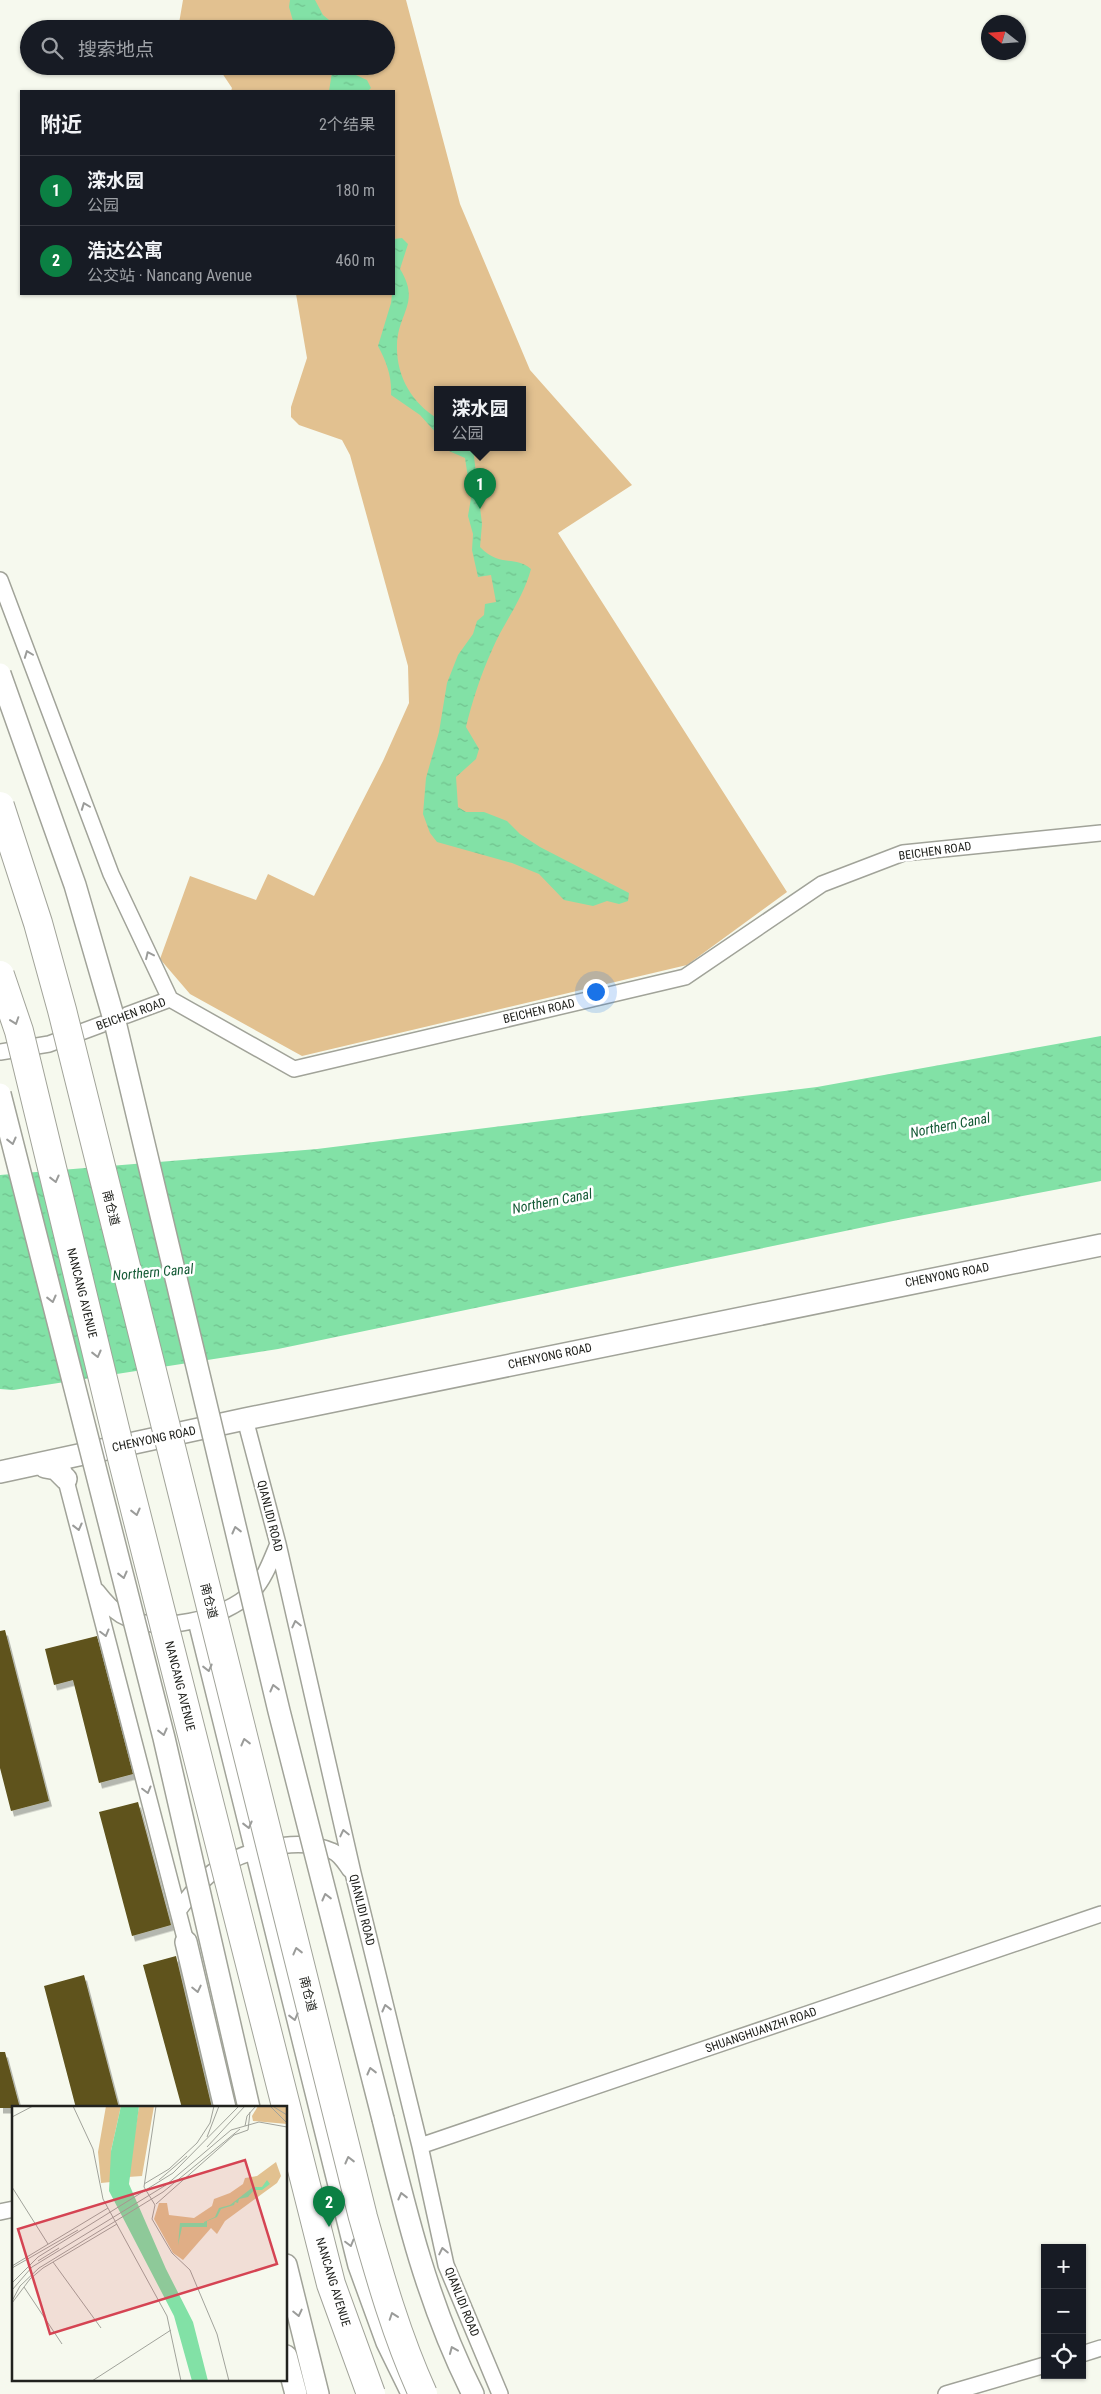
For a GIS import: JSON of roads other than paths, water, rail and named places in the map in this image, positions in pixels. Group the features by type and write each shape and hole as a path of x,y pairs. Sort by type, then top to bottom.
{"highway":[{"name":"南仓道","path":"0,806 38,923 62,1010 363,2217 384,2291 410,2364 423,2394"},
{"name":"NANCANG AVENUE","path":"0,975 19,1031 123,1462 286,2106"},
{"name":"NANCANG AVENUE","path":"288,2114 331,2284 371,2394"}],"street":[{"path":"0,580 111,874 170,999"},
{"name":"QIANLIDI ROAD","path":"0,674 75,885 116,1026 279,1711 416,2253 434,2303 473,2394"},
{"name":"BEICHEN ROAD","path":"0,1052 49,1044 170,999 294,1069 686,977 822,884 903,853 1101,833"},
{"path":"0,1094 164,1738 249,2106"},
{"name":"CHENYONG ROAD","path":"0,1476 58,1467 246,1422 1101,1245"},
{"name":"CHENYONG ROAD","path":"246,1422 695,1336 948,1282 1101,1254"},
{"name":"QIANLIDI ROAD","path":"246,1422 278,1544 353,1873 420,2146 446,2265 500,2394"},
{"path":"58,1467 93,1586 178,1911 225,2106"},
{"name":"CHENYONG ROAD","path":"0,1472 58,1467"},
{"path":"93,1586 108,1605 122,1616 147,1623 160,1624 196,1621 238,1604 254,1590 269,1567 278,1544"},
{"path":"196,1621 356,2266 384,2343 409,2394"},
{"path":"178,1911 208,1875 222,1866 254,1851 277,1847 313,1846 332,1851 340,1856 353,1873"},
{"name":"SHUANGHUANZHI ROAD","path":"420,2146 1101,1914"},
{"path":"288,2273 318,2394"},
{"path":"1086,2353 1101,2348"},
{"path":"288,2364 296,2394"},
{"path":"946,2394 1041,2366"}],"water":[{"path":"290,0 315,0 323,15 329,20 293,20 289,7"},
{"path":"332,75 356,75 367,80 371,88 369,90 329,90"},
{"path":"402,238 408,244 400,269 409,291 409,299 398,334 397,356 399,367 407,388 420,405 434,416 434,431 420,415 391,395 391,382 388,370 378,346 392,295 395,295 395,239"},
{"path":"449,451 473,451 482,524 480,547 494,557 519,563 531,569 528,580 492,650 474,698 466,727 479,749 476,759 456,777 458,807 466,812 484,812 507,821 520,834 540,847 629,893 628,901 619,904 607,901 593,906 564,900 539,874 512,863 437,842 430,833 423,814 426,778 439,732 447,683 458,655 473,634 477,621 484,615 485,604 496,602 491,575 478,577 472,550 473,534 468,516 471,498 465,458"},
{"name":"Northern Canal","path":"1101,1036 1101,1181 898,1220 278,1349 13,1390 0,1389 0,1175 317,1149 817,1087"}],"place":[{"name":"滦水园","path":"480,509"},
{"name":"浩达公寓","path":"329,2227"}]}
